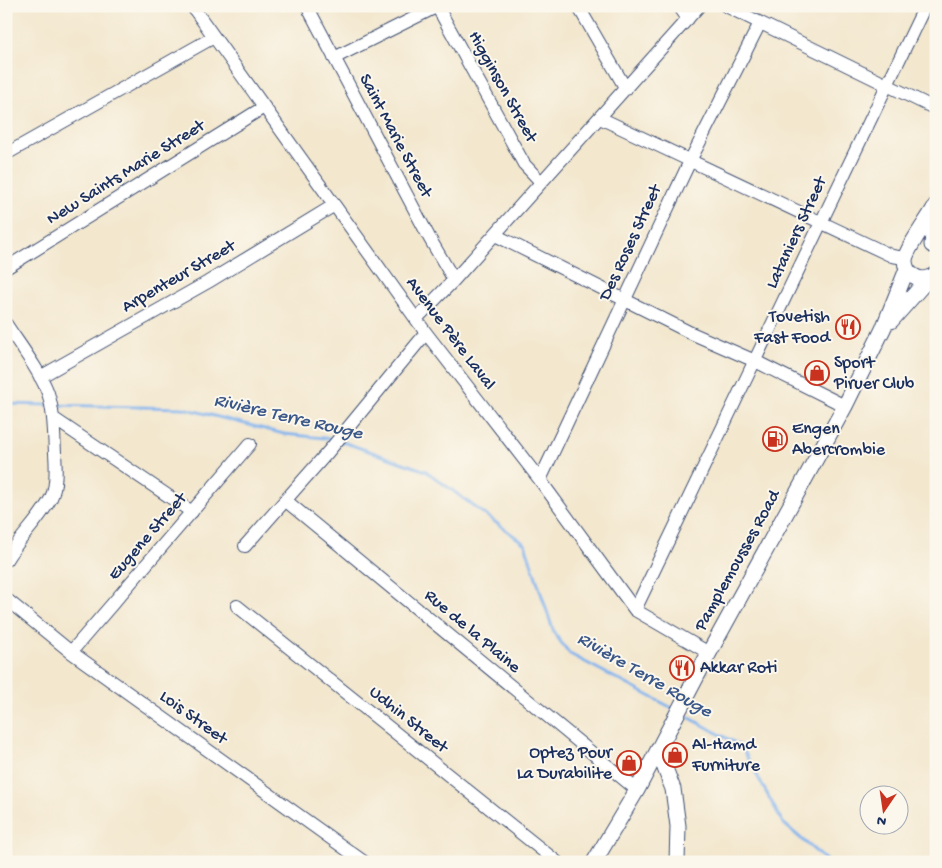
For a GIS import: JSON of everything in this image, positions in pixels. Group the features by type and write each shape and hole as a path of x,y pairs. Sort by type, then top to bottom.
{"main road":[{"path":"932,277 923,279 914,276 908,258 919,244 934,246 935,213"},
{"name":"Pamplemousses Road","path":"594,862 637,790 709,653 844,406 883,329 908,258 935,213"},
{"name":"Pamplemousses Road","path":"883,329 932,277"},
{"path":"658,750 673,788 678,826 677,862"}],"street":[{"name":"Avenue Père Laval","path":"192,6 333,206 426,333 540,480 635,610 709,653"},
{"name":"Saint Marie Street","path":"307,6 425,230 454,280"},
{"path":"334,58 437,6"},
{"name":"Higginson Street","path":"437,6 524,164 541,182"},
{"path":"578,6 626,89"},
{"path":"679,6 688,20"},
{"path":"416,318 495,235 699,6"},
{"path":"726,6 936,109"},
{"name":"Lataniers Street","path":"635,610 925,6"},
{"name":"Des Roses Street","path":"540,480 690,161 760,23"},
{"path":"6,154 214,37"},
{"name":"New Saints Marie Street","path":"6,268 264,107"},
{"path":"600,118 892,256 908,258"},
{"name":"Arpenteur Street","path":"40,377 208,282 333,206"},
{"path":"495,235 691,333 844,406"},
{"path":"6,324 40,377 48,394 52,413 55,476 52,496 43,512 17,542 6,560"},
{"path":"245,546 328,452 426,333"},
{"path":"52,413 192,512"},
{"name":"Eugene Street","path":"71,652 250,444"},
{"name":"Rue de la Plaine","path":"285,500 637,790"},
{"name":"Lois Street","path":"6,599 71,652 364,862"},
{"name":"Udhin Street","path":"237,606 557,862"}],"waterway":[{"name":"Rivière Terre Rouge","path":"6,404 48,405"},
{"name":"Rivière Terre Rouge","path":"54,405 183,408 284,434 334,439"},
{"name":"Rivière Terre Rouge","path":"340,441 426,471 525,544 554,633 570,654 674,709"},
{"name":"Rivière Terre Rouge","path":"681,713 741,746 783,823 828,862"}],"place":[{"name":"Tovetish Fast Food","path":"848,327"},
{"name":"Sport Piruer Club","path":"817,373"},
{"name":"Engen Abercrombie","path":"775,439"},
{"name":"Akkar Roti","path":"682,668"},
{"name":"Al-Hamd Furniture","path":"675,755"},
{"name":"Optez Pour La Durabilite","path":"629,763"}]}
